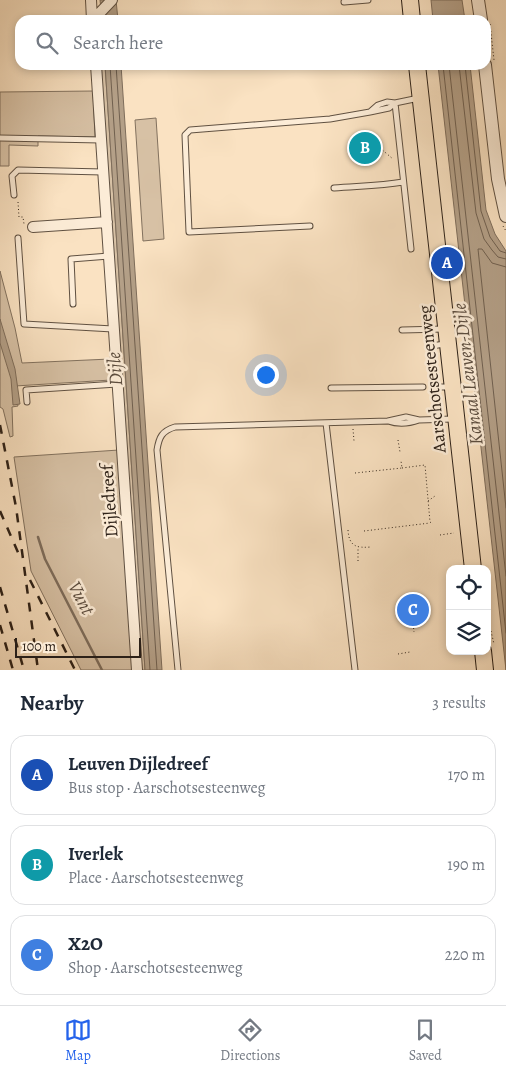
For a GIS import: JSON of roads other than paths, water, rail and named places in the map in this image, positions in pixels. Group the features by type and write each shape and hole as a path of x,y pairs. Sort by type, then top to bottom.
{"main road":[{"path":"410,0 412,15"},
{"name":"Aarschotsesteenweg","path":"418,70 442,385 456,419 473,565"},
{"path":"485,670 488,655"}],"street":[{"path":"91,0 92,15"},
{"path":"95,15 112,0"},
{"path":"478,0 480,15"},
{"name":"Dijledreef","path":"96,70 137,670"},
{"path":"487,70 498,153 501,200 506,216"},
{"path":"33,227 106,222"}],"lane":[{"path":"344,2 368,0"},
{"path":"310,226 189,232 186,135 190,130 330,119 370,112 378,105 421,98"},
{"path":"394,102 411,248"},
{"path":"0,138 101,140"},
{"path":"14,195 12,176 18,170 103,172"},
{"path":"334,188 363,185 372,187 403,182"},
{"path":"18,238 24,324 113,329"},
{"path":"74,304 71,259 109,256"},
{"path":"402,330 440,342"},
{"path":"27,402 26,390 117,384"},
{"path":"331,388 423,387"},
{"path":"178,670 158,450 159,438 165,430 175,427 388,421 400,418 419,420 456,419"},
{"path":"326,423 354,670"}],"water":[{"path":"100,0 116,0 118,15 102,15"},
{"path":"431,0 462,0 464,15 432,15"},
{"name":"Dijle","path":"105,70 121,70 162,670 145,670"},
{"path":"439,70 471,70 486,210 495,234 506,251 506,670"},
{"path":"0,319 15,369 20,404 13,405 11,379 0,343"}],"waterway":[{"name":"Vunt","path":"38,537 45,559 102,670"}],"railway":[{"path":"0,425 16,507 38,670"},
{"path":"0,511 20,557"},
{"path":"30,580 75,670"},
{"path":"0,587 24,670"},
{"path":"0,625 13,670"}],"place":[{"name":"Iverlek","path":"365,148"},
{"name":"Leuven Dijledreef","path":"447,263"},
{"name":"X2O","path":"413,610"}],"water label":[{"name":"Kanaal Leuven-Dijle","path":"468,374"}]}
